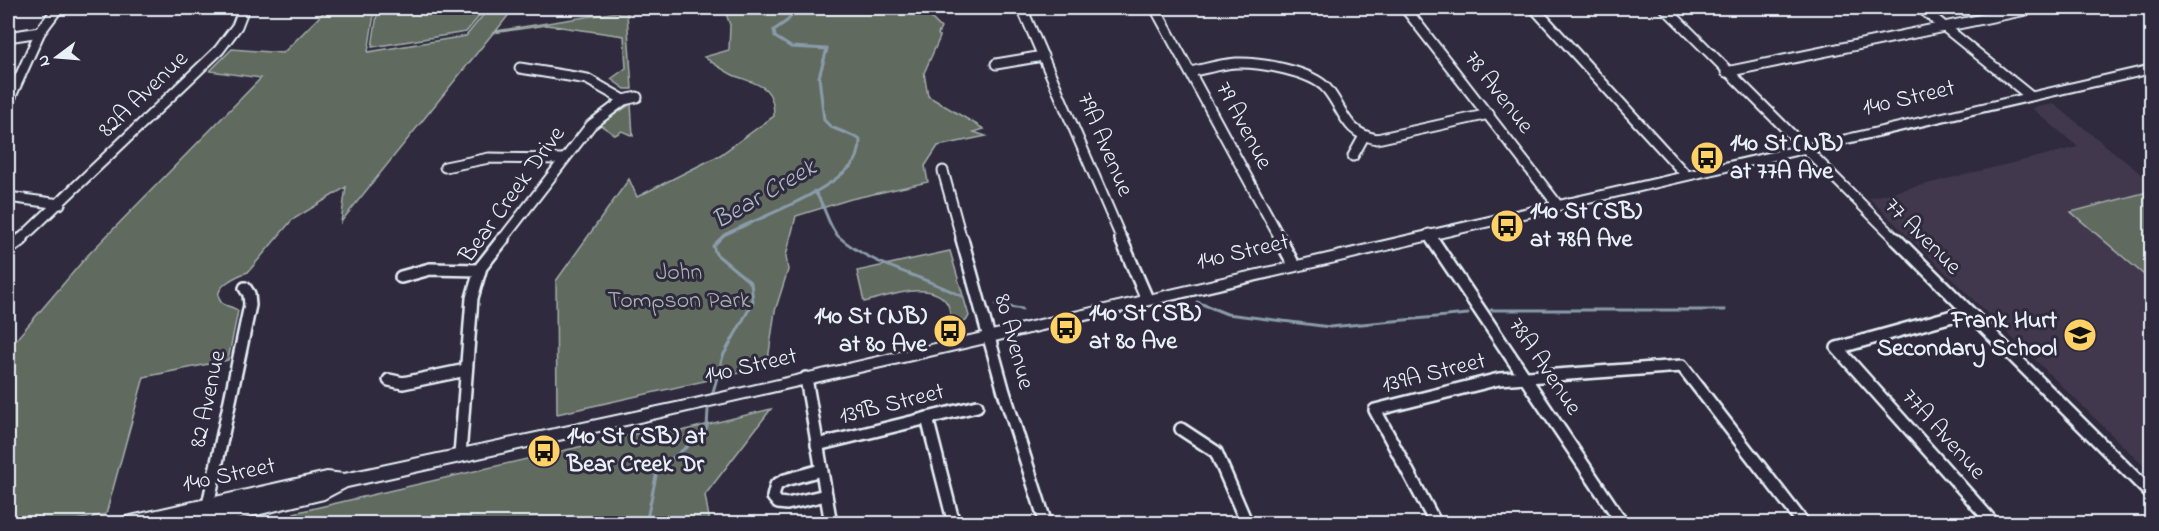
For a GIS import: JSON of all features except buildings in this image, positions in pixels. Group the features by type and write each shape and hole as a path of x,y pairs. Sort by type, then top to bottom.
{"main road":[{"name":"140 Street","path":"126,524 207,512 327,479 344,481 695,405 1557,204 2151,69"},
{"name":"140 Street","path":"186,524 207,512"}],"street":[{"path":"8,103 40,32 58,8"},
{"name":"82A Avenue","path":"8,249 60,204 219,50 237,26 244,8"},
{"name":"79A Avenue","path":"1022,8 1147,299"},
{"name":"79 Avenue","path":"1155,8 1294,265"},
{"name":"78 Avenue","path":"1405,8 1557,204"},
{"path":"1534,8 1686,175"},
{"name":"77 Avenue","path":"1665,8 1726,72 2151,495"},
{"path":"1921,8 2030,96"},
{"path":"1726,72 2036,8"},
{"path":"8,37 40,32"},
{"path":"996,64 1043,56"},
{"path":"1190,72 1237,63 1306,74 1325,86 1352,129 1363,138 1377,139 1489,114"},
{"path":"520,68 587,78 607,87 624,100"},
{"name":"Bear Creek Drive","path":"460,455 472,298 480,270 591,125 624,100 637,97"},
{"path":"1353,156 1363,138"},
{"path":"445,167 466,159 504,156 563,159"},
{"name":"80 Avenue","path":"943,171 1004,392 1046,524"},
{"path":"8,197 60,204"},
{"name":"78A Avenue","path":"1429,234 1623,524"},
{"path":"401,277 430,269 480,270"},
{"name":"82 Avenue","path":"207,512 250,305 249,294 245,288"},
{"name":"77A Avenue","path":"1967,312 1837,348 1994,524"},
{"name":"139A Street","path":"1436,524 1375,410 1499,379 1682,366 1804,524"},
{"path":"389,380 403,383 466,370"},
{"path":"806,378 831,524"},
{"name":"139B Street","path":"817,445 977,406"},
{"path":"927,418 954,524"},
{"path":"1180,429 1216,452 1247,524"},
{"path":"822,470 785,480 776,485 773,497 778,503 788,504 826,495"}],"shaded area":[{"name":"Frank Hurt Secondary School","path":"2054,104 2151,182 2150,472 1869,198 2078,147 2032,108"}],"green space":[{"path":"328,8 375,8 368,52 466,36 489,8 514,8 496,31 643,8 659,8 627,13 632,89 625,89 611,79 626,68 624,36 547,25 493,33 341,222 346,187 292,220 248,272 227,282 222,287 219,291 221,302 238,311 228,360 144,377 106,514 63,523 8,523 8,349 87,256 261,78 210,71 232,49 283,53"},
{"path":"378,8 486,8 466,32 372,47"},
{"name":"John Tompson Park","path":"724,8 921,8 941,28 938,34 940,37 924,73 928,96 984,129 974,132 986,136 938,146 925,166 928,182 851,199 796,216 786,256 788,270 775,311 767,367 557,414 556,281 629,179 637,197 720,155 774,116 771,98 763,87 733,75 704,57 729,50 730,25"},
{"path":"631,104 633,136 622,131 615,135 599,124"},
{"path":"2152,191 2151,281 2071,212"},
{"path":"950,251 969,316 966,321 953,324 948,305 932,292 909,292 864,302 857,271"},
{"path":"771,409 705,495 710,523 276,523 293,517 294,513 639,433 681,431"}],"waterway":[{"name":"Bear Creek","path":"798,8 787,21 774,30 775,37 791,47 827,49 819,77 824,120 831,127 860,140 858,154 851,166 839,177 815,192"},
{"name":"Bear Creek","path":"646,524 657,471 700,436 707,427 708,410 723,356 753,302 751,283 716,254 713,246 724,235 815,192"},
{"path":"815,192 834,231 851,247 866,256 963,297"},
{"path":"1197,302 1227,314 1330,327 1468,314"},
{"path":"996,305 1022,309"},
{"path":"1491,310 1725,310"}],"place":[{"name":"140 St (NB) at 77A Ave","path":"1707,158"},
{"name":"140 St (SB) at 78A Ave","path":"1507,226"},
{"name":"140 St (SB) at 80 Ave","path":"1066,328"},
{"name":"140 St (NB) at 80 Ave","path":"950,331"},
{"name":"Frank Hurt Secondary School","path":"2080,335"},
{"name":"140 St (SB) at Bear Creek Dr","path":"544,451"}]}
